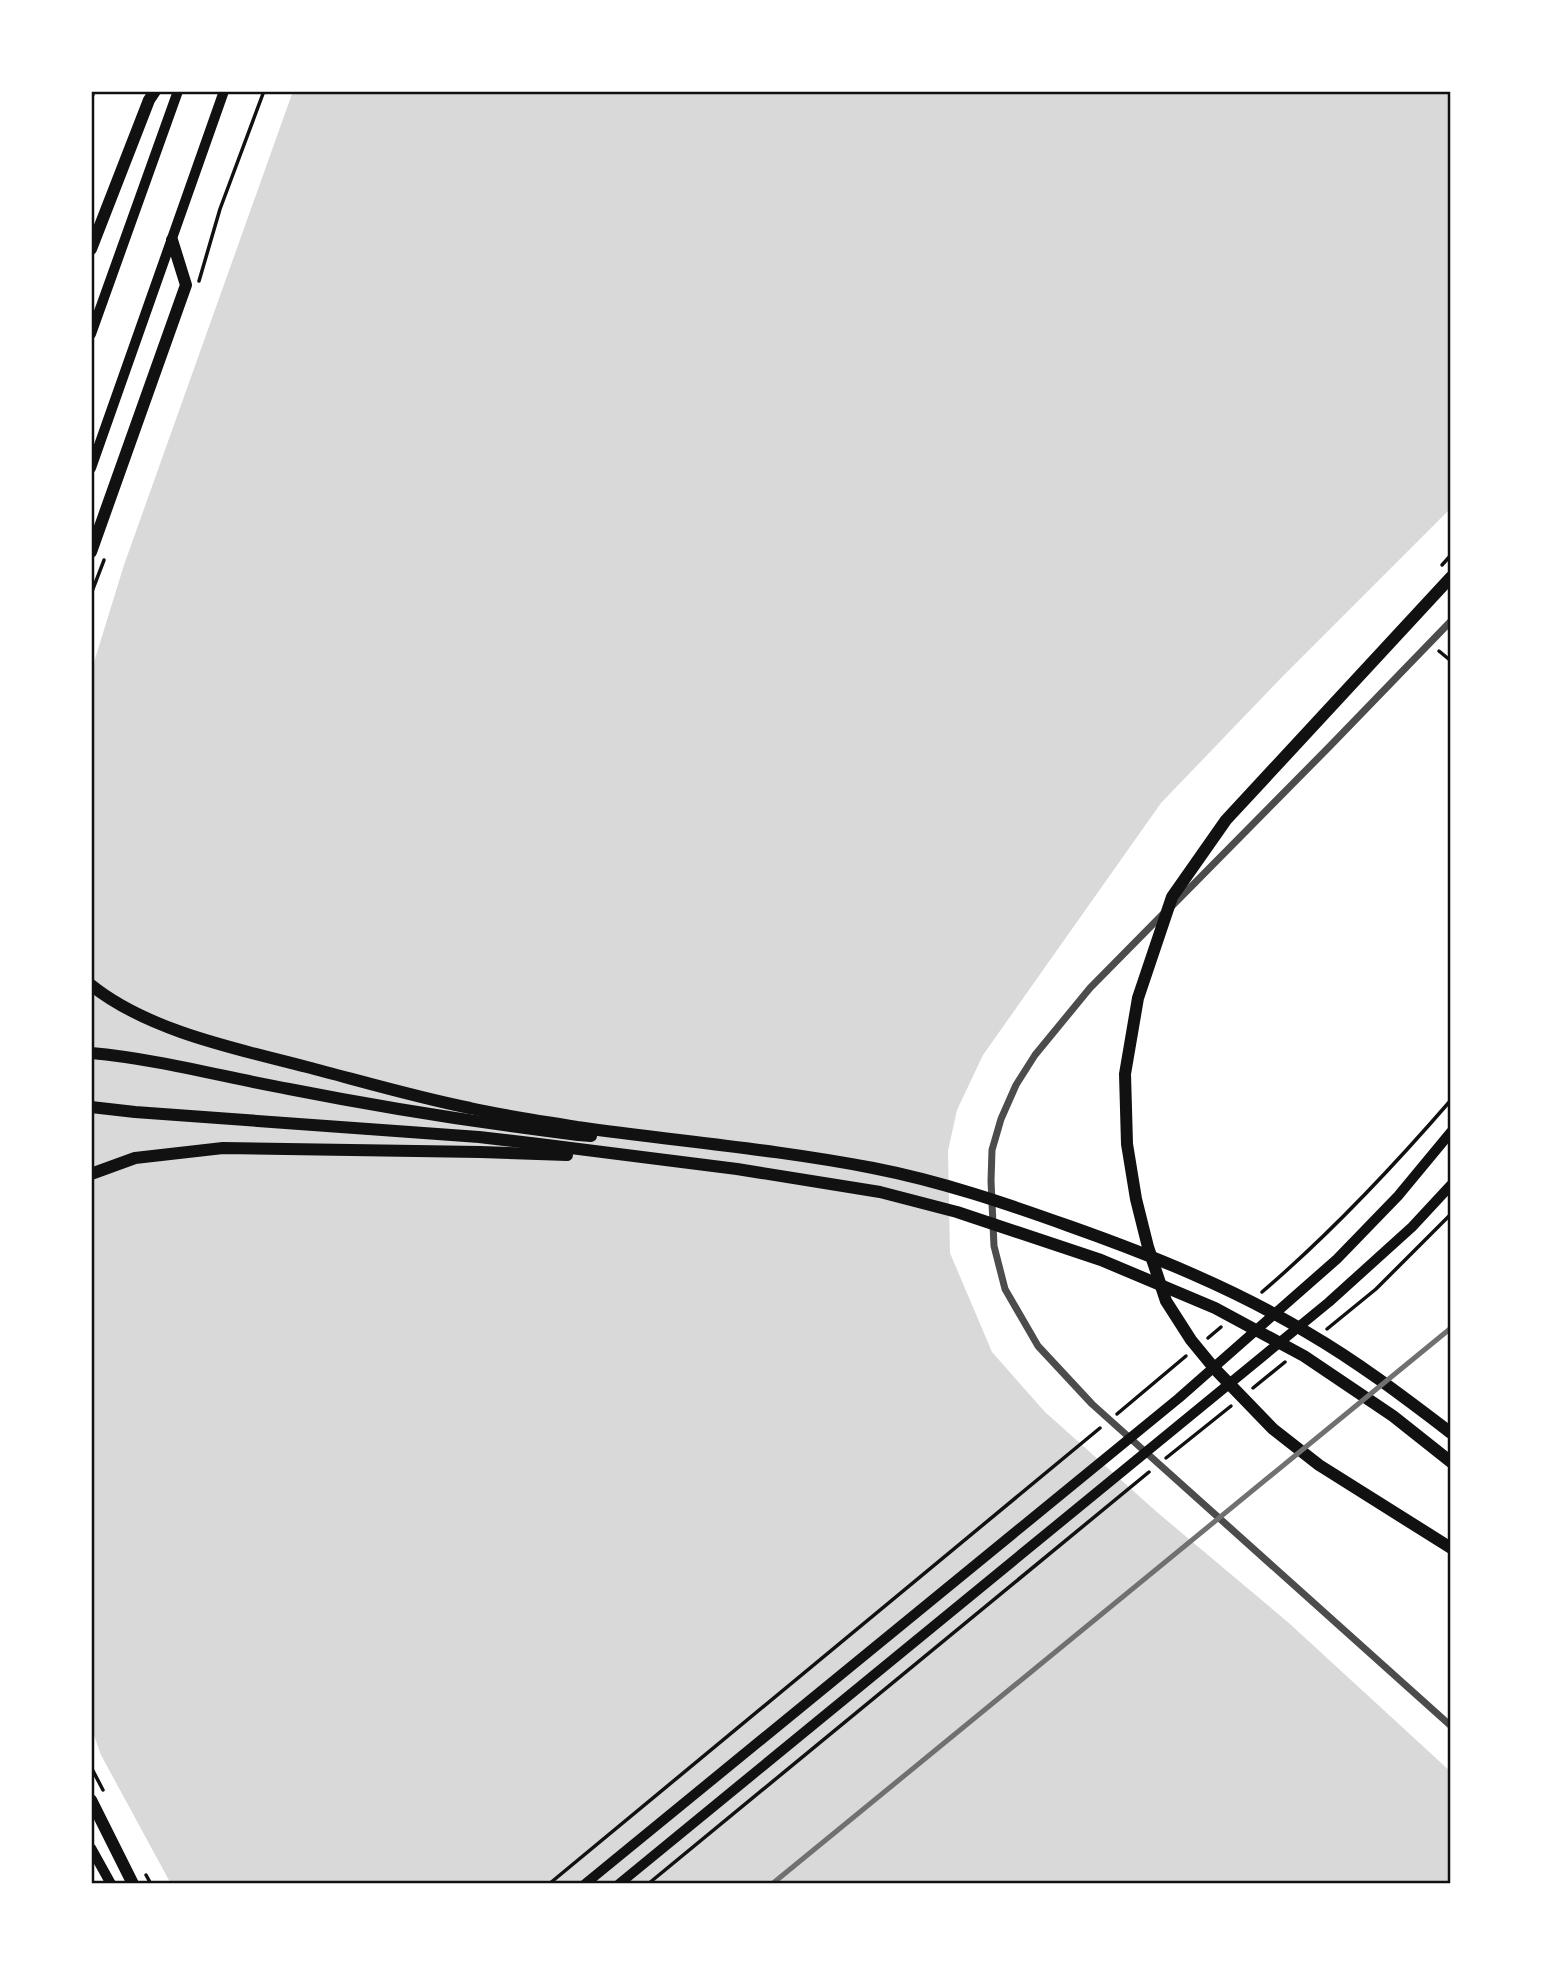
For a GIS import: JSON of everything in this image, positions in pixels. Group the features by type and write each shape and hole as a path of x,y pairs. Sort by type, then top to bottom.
{"highway":[{"path":"91,249 149,100 155,91"},
{"path":"91,552 186,285 172,240"},
{"path":"1451,577 1226,820 1172,897 1138,998 1125,1074 1127,1144 1136,1199 1166,1301 1191,1340 1273,1429 1320,1465 1451,1548"},
{"path":"91,985 151,1021 282,1061 468,1108 576,1127 739,1147 874,1168 1023,1209 1093,1234 1226,1289 1307,1332 1365,1370 1451,1433"},
{"path":"91,1053 176,1065 288,1089 450,1118 578,1135 648,1137"},
{"path":"91,1107 479,1137 737,1169 880,1192 957,1212 1101,1260 1215,1308 1304,1356 1393,1416 1451,1462"},
{"path":"91,1174 135,1158 223,1148 480,1152 639,1158"},
{"path":"91,1800 133,1884"}],"main road":[{"path":"91,334 178,91"},
{"path":"91,468 224,91"},
{"path":"585,1884 1179,1398 1337,1259 1398,1196 1451,1132"},
{"path":"619,1884 1329,1302 1412,1227 1451,1185"},
{"path":"91,1848 111,1884"}],"street":[{"path":"1451,621 1090,988 1035,1055 1016,1085 1001,1119 992,1150 994,1246 1005,1289 1038,1346 1093,1404 1451,1726"}],"path":[{"path":"91,100 94,91"},
{"path":"1253,1299 1337,1224 1451,1100"},
{"path":"1330,1326 1376,1289 1451,1214"},
{"path":"1202,1343 1223,1325"},
{"path":"549,1884 1192,1351"},
{"path":"1255,1387 1283,1364"},
{"path":"1162,1462 1231,1405"},
{"path":"648,1884 1151,1471"}],"shaded area":[{"path":"293,91 1451,91 1451,508 1161,803 983,1055 957,1110 948,1151 950,1253 992,1352 1045,1412 1158,1513 1290,1624 1451,1772 1451,1884 171,1884 101,1755 91,1727 91,672 124,565"}],"railway":[{"path":"772,1884 1451,1328"}]}
